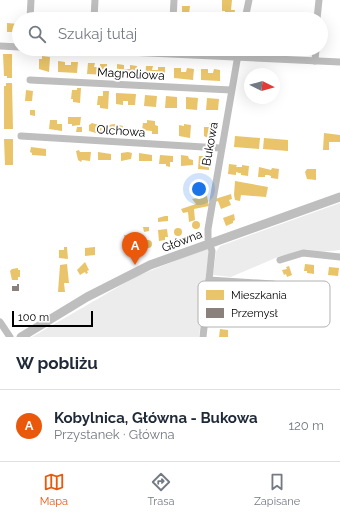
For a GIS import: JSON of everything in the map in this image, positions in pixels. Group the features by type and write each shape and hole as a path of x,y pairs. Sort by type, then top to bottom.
{"main road":[{"name":"Główna","path":"21,337 119,280 150,266 340,197"}],"street":[{"path":"30,12 31,0"},
{"path":"94,12 95,0"},
{"path":"173,12 174,0"},
{"path":"246,12 249,0"},
{"path":"317,12 318,0"},
{"path":"0,46 12,47"},
{"path":"218,56 340,62"},
{"path":"315,56 315,61"},
{"name":"Bukowa","path":"209,280 212,251 208,229 220,148 237,58"},
{"name":"Magnoliowa","path":"30,80 231,90"},
{"name":"Olchowa","path":"21,136 220,148"},
{"path":"280,260 303,253 340,257"},
{"path":"209,280 225,281"},
{"path":"0,322 10,337"},
{"name":"Bukowa","path":"203,337 204,327"}],"shaded area":[{"path":"340,203 340,250 280,256 231,277 213,275 216,252 220,246"},
{"path":"205,249 209,249 205,281 198,281 198,327 200,327 199,337 32,337 137,276"}],"building: Mieszkania":[{"path":"222,0 232,0 231,10 235,10 235,12 222,11"},
{"path":"182,6 190,6 189,12 182,12"},
{"path":"7,23 12,23 12,32 7,32"},
{"path":"3,54 12,54 12,78 7,78 7,76 4,76"},
{"path":"42,56 50,57 49,72 39,69 39,59 42,59"},
{"path":"58,61 65,62 65,65 71,65 71,62 78,62 77,73 58,72"},
{"path":"88,63 95,63 94,67 100,67 100,64 107,64 107,75 87,74"},
{"path":"117,64 124,65 124,69 130,69 130,65 137,66 136,76 117,75"},
{"path":"146,66 153,66 152,70 158,70 158,67 165,67 165,78 145,77"},
{"path":"174,68 181,68 181,72 186,72 187,68 194,69 193,80 174,78"},
{"path":"201,69 208,69 208,73 213,73 214,69 220,70 220,81 201,80"},
{"path":"6,83 12,83 13,129 4,129 4,86 6,86"},
{"path":"77,88 81,88 80,103 73,102 73,99 71,99 72,90 77,90"},
{"path":"26,90 33,91 32,101 25,101"},
{"path":"103,91 109,91 108,109 100,108 100,105 97,105 98,96 103,96"},
{"path":"116,93 136,94 135,105 128,105 128,101 123,101 123,105 116,104"},
{"path":"145,95 157,96 156,107 144,106"},
{"path":"166,96 177,97 177,108 165,108"},
{"path":"186,97 198,98 197,110 186,109"},
{"path":"207,98 219,99 218,110 206,110"},
{"path":"30,110 35,110 35,116 30,115"},
{"path":"68,117 81,117 80,125 72,126 72,124 68,124"},
{"path":"50,120 57,120 57,124 62,124 62,131 49,129"},
{"path":"147,120 155,121 155,125 158,126 158,134 152,134 152,131 142,130 143,123 147,123"},
{"path":"92,123 102,126 101,132 96,133 89,131 89,125"},
{"path":"209,123 214,123 212,140 204,136 204,127 209,127"},
{"path":"114,124 123,126 122,133 108,132 109,125"},
{"path":"184,124 191,125 190,138 179,136 179,125 184,126"},
{"path":"77,127 82,127 82,132 76,132"},
{"path":"324,133 340,135 340,142 329,142 329,150 323,150"},
{"path":"235,136 260,138 259,149 234,147"},
{"path":"264,138 288,140 288,151 263,149"},
{"path":"4,139 13,139 13,165 5,165"},
{"path":"31,147 46,149 46,156 32,155 30,152"},
{"path":"79,150 80,152 91,152 90,161 82,160 81,162 78,160 76,151"},
{"path":"98,152 111,154 111,160 98,160"},
{"path":"121,153 132,153 131,159 121,161"},
{"path":"139,153 152,155 152,161 139,161"},
{"path":"160,155 173,156 173,162 170,162 170,167 166,166 166,164 159,164"},
{"path":"181,155 188,156 189,159 193,160 193,165 181,166"},
{"path":"199,156 203,156 202,161 209,160 209,170 198,169"},
{"path":"229,164 237,165 236,167 242,167 242,165 249,166 248,176 241,175 241,173 236,172 236,175 228,174"},
{"path":"259,167 271,170 272,168 279,169 278,179 271,178 271,176 268,175 265,175 265,177 258,177"},
{"path":"307,169 316,169 316,180 307,179 305,172"},
{"path":"235,181 268,187 266,197 241,195 240,201 235,200"},
{"path":"231,194 232,199 229,200 231,205 221,209 218,201 215,202 215,199"},
{"path":"207,196 209,206 194,209 195,220 189,222 188,212 183,213 181,209 196,204 192,199"},
{"path":"234,214 235,220 233,223 226,226 223,218"},
{"path":"168,216 168,221 158,222 158,218"},
{"path":"194,221 198,221 200,225 198,229 194,229 192,227 192,223"},
{"path":"143,227 149,227 149,231 144,232"},
{"path":"176,228 180,228 182,232 180,236 176,236 174,234 174,230"},
{"path":"167,229 168,237 165,237 165,240 159,241 158,230"},
{"path":"124,235 131,235 132,245 125,244"},
{"path":"146,240 150,240 152,244 150,248 146,248 144,246 144,242"},
{"path":"64,247 67,247 68,259 59,258 59,250 64,250"},
{"path":"95,247 95,255 85,256 85,248"},
{"path":"85,262 89,270 87,271 88,273 86,274 85,272 80,275 77,270"},
{"path":"67,264 69,283 64,283 65,292 58,292 60,265"},
{"path":"305,264 314,265 314,274 304,271"},
{"path":"289,266 292,275 287,277 286,274 284,275 282,270 287,269 286,267"},
{"path":"329,267 339,268 338,276 328,275"},
{"path":"18,268 18,270 20,270 20,277 18,277 18,280 12,280 10,271"},
{"path":"220,329 228,330 228,337 219,337"}],"building: Przemysł":[{"path":"17,284 19,284 19,291 12,291 12,286 17,286"}],"place":[{"name":"Kobylnica, Główna - Bukowa","path":"135,265"}]}
